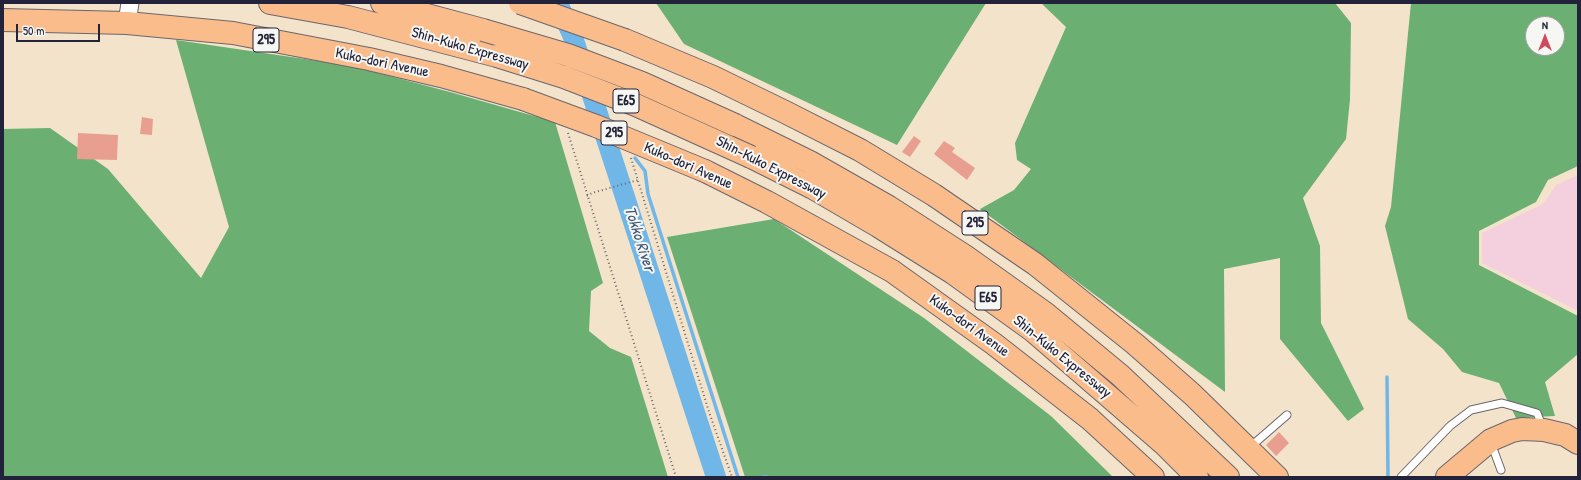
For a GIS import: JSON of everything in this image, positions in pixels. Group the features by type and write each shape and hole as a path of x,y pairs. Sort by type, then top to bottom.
{"highway":[{"name":"Shin-Kuko Expressway","path":"270,3 348,17 497,56 564,77 636,105 751,157 813,188 878,226 953,273 1032,330 1160,440 1197,477"},
{"name":"Shin-Kuko Expressway","path":"382,3 568,55 642,83 735,125 810,162 889,207 965,256 1045,313 1120,375 1228,477"},
{"name":"295","path":"520,3 625,40 713,77 860,150 934,195 1035,264 1135,344 1249,448 1277,477"},
{"name":"Kuko-dori Avenue","path":"3,20 129,13 369,59 442,76 523,99 596,126 705,171 767,202 892,271 994,344 1090,419 1153,477"},
{"path":"1446,477 1491,440 1522,429 1544,430 1565,435 1578,443"}],"lane":[{"path":"1401,477 1450,426 1471,410 1502,403 1536,413 1544,430"},
{"path":"1249,448 1287,415"},
{"path":"1491,440 1500,470"}],"path":[{"path":"631,158 636,180 709,412 732,477"},
{"path":"636,180 592,193 588,196 676,477"}],"shaded area":[{"path":"1578,175 1578,311 1482,263 1482,233 1543,204 1556,185"}],"green space":[{"path":"656,3 986,3 897,145 684,44"},
{"path":"1041,3 1335,3 1351,23 1350,99 1346,139 1303,198 1320,246 1321,323 1364,409 1348,421 1280,339 1280,258 1224,269 1225,392 980,209 1014,190 1031,169 1017,160 1015,143 1066,27"},
{"path":"1411,3 1578,3 1578,166 1548,180 1536,202 1479,231 1479,265 1578,316 1578,354 1545,382 1555,416 1516,418 1499,383 1462,372 1443,349 1408,319 1385,226 1391,207"},
{"path":"176,40 352,66 555,122 603,283 591,291 589,331 610,348 631,357 668,477 3,477 3,129 50,128 108,169 201,278 229,227"},
{"path":"774,219 924,318 1051,416 1113,477 745,477 667,237"}],"building":[{"path":"142,117 153,119 152,135 140,134"},
{"path":"78,133 118,135 117,160 77,159"},
{"path":"914,136 921,141 910,157 902,152"},
{"path":"944,141 955,148 952,152 975,168 967,180 934,154"},
{"path":"1279,432 1289,443 1276,456 1266,445"}],"waterway":[{"name":"Tokko River","path":"558,3 573,37 716,477"},
{"path":"635,158 645,171 648,194 738,477"},
{"path":"1387,377 1388,477"}]}
